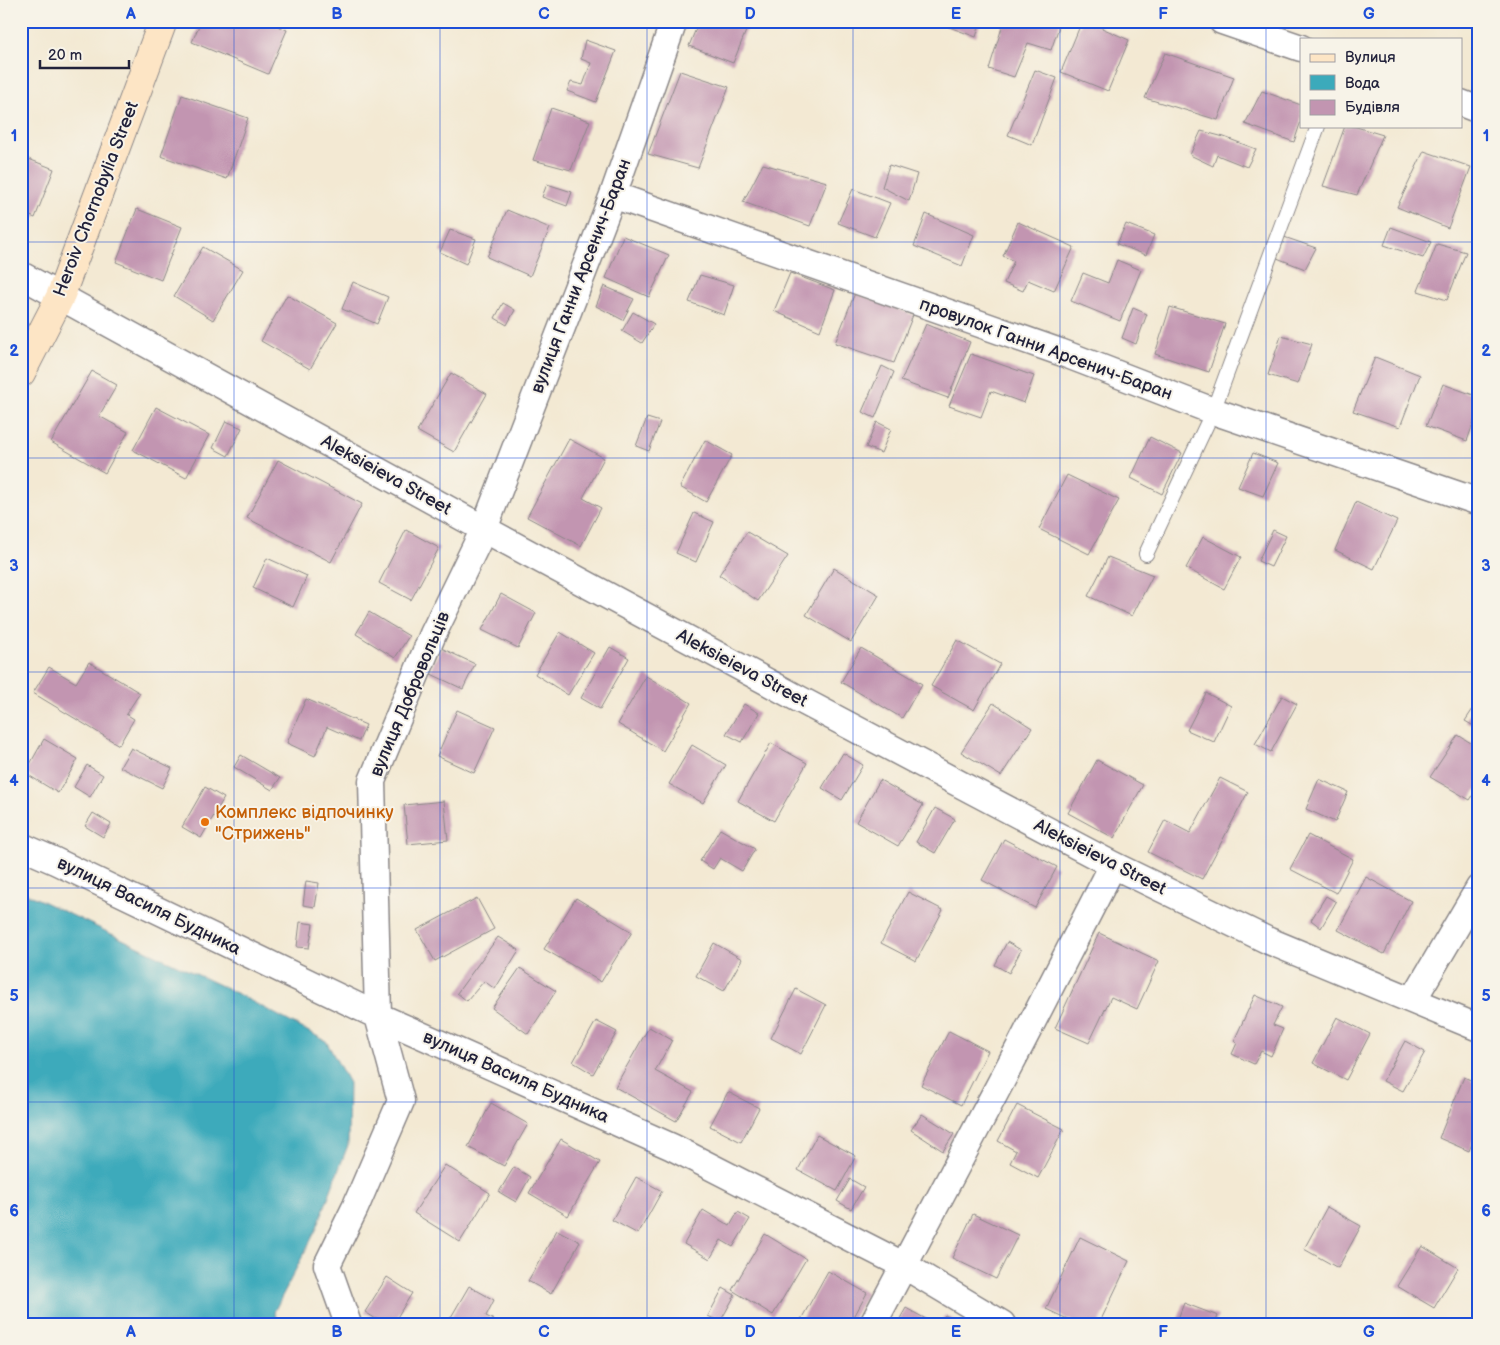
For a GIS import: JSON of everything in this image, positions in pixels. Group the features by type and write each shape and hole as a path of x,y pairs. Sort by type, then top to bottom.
{"main road":[{"name":"Heroiv Chornobylia Street","path":"21,373 60,297 163,21"}],"street":[{"name":"вулиця Ганни Арсенич-Баран","path":"484,529 613,194 674,21"},
{"path":"1222,21 1300,48"},
{"path":"1462,103 1479,110"},
{"name":"провулок Ганни Арсенич-Баран","path":"613,194 1060,352 1213,411 1479,502"},
{"name":"Aleksieieva Street","path":"21,275 484,529 799,699 1113,865 1269,941 1479,1028"},
{"name":"вулиця Добровольців","path":"348,1324 327,1265 355,1208 402,1101 378,1016 372,782 433,634 484,529"},
{"name":"вулиця Василя Будника","path":"21,846 55,860 378,1016 672,1147 904,1266 1002,1324"},
{"path":"873,1324 1113,865"},
{"path":"1413,1000 1479,888"}],"lane":[{"path":"1146,554 1213,411 1317,128"}],"water":[{"path":"21,891 236,993 326,1041 349,1083 348,1145 316,1230 274,1312 279,1324 21,1324"}],"building":[{"path":"201,21 275,21 273,24 287,30 268,74 192,42"},
{"path":"699,21 750,21 733,63 689,46"},
{"path":"933,21 981,21 976,37"},
{"path":"1004,21 1061,21 1051,50 1028,43 1014,77 989,69"},
{"path":"1082,21 1129,40 1108,91 1061,72"},
{"path":"1479,36 1479,53 1473,50"},
{"path":"585,40 616,51 596,102 567,91 571,82 583,85 591,63 581,59"},
{"path":"1165,53 1234,77 1218,120 1145,98"},
{"path":"1035,70 1057,78 1032,145 1008,135"},
{"path":"680,71 729,87 698,168 648,154"},
{"path":"1262,91 1300,105 1300,124 1294,142 1245,124"},
{"path":"182,95 248,118 227,179 161,156"},
{"path":"551,108 590,121 571,170 533,160"},
{"path":"1344,128 1360,128 1383,135 1357,195 1323,186"},
{"path":"1201,131 1256,149 1247,167 1217,155 1213,166 1190,155"},
{"path":"1424,151 1471,167 1448,228 1397,207"},
{"path":"21,156 54,169 35,218 21,212"},
{"path":"763,164 827,182 810,226 743,202"},
{"path":"889,165 917,174 909,201 882,187"},
{"path":"547,184 572,192 567,206 542,197"},
{"path":"853,189 890,203 875,237 838,223"},
{"path":"137,209 182,227 161,280 116,262"},
{"path":"507,210 550,228 530,276 487,257"},
{"path":"926,214 974,235 962,266 914,246"},
{"path":"1018,222 1074,247 1054,291 1028,280 1023,291 1004,283 1014,261 1003,256"},
{"path":"1126,224 1154,235 1146,255 1117,244"},
{"path":"1391,227 1431,242 1423,258 1384,245"},
{"path":"450,230 476,239 466,264 440,252"},
{"path":"623,236 669,255 649,297 606,278"},
{"path":"1284,237 1316,248 1305,269 1277,258"},
{"path":"1437,244 1466,252 1447,300 1418,291"},
{"path":"203,247 243,270 213,320 174,296"},
{"path":"1117,260 1141,270 1120,321 1071,301 1083,273 1108,283"},
{"path":"790,273 835,290 820,331 774,311"},
{"path":"700,275 734,285 724,315 689,302"},
{"path":"353,282 388,297 377,324 342,309"},
{"path":"604,286 634,299 623,320 596,306"},
{"path":"855,293 913,315 894,363 835,343"},
{"path":"287,295 337,323 310,369 261,341"},
{"path":"503,303 515,310 507,325 495,318"},
{"path":"1170,307 1225,324 1209,372 1155,354"},
{"path":"1133,308 1147,314 1136,344 1122,338"},
{"path":"633,312 654,324 642,343 622,331"},
{"path":"926,324 970,342 948,398 901,381"},
{"path":"1281,336 1312,344 1298,384 1268,375"},
{"path":"971,354 1034,376 1024,403 991,391 981,417 949,406"},
{"path":"1375,357 1420,375 1400,427 1353,411"},
{"path":"882,366 894,372 875,418 862,412"},
{"path":"92,371 117,385 99,416 128,432 105,473 51,442"},
{"path":"451,373 487,394 454,452 417,431"},
{"path":"1443,384 1479,397 1479,407 1467,441 1426,426"},
{"path":"156,407 209,435 186,478 133,450"},
{"path":"647,418 660,422 649,451 636,446"},
{"path":"226,421 242,428 228,456 213,448"},
{"path":"877,422 891,429 881,453 866,447"},
{"path":"1150,437 1182,453 1162,494 1131,478"},
{"path":"569,439 604,458 583,498 601,508 581,546 527,517"},
{"path":"705,440 732,455 706,502 680,487"},
{"path":"1253,453 1278,463 1263,496 1238,487"},
{"path":"278,460 362,504 331,562 247,518"},
{"path":"1067,475 1119,500 1089,554 1039,529"},
{"path":"1356,502 1397,521 1374,569 1335,550"},
{"path":"694,513 714,522 696,562 676,553"},
{"path":"406,530 439,548 411,600 379,583"},
{"path":"1273,530 1286,536 1271,567 1258,561"},
{"path":"747,532 788,556 758,601 719,575"},
{"path":"1203,537 1241,557 1224,589 1186,568"},
{"path":"1108,557 1153,575 1132,616 1088,596"},
{"path":"267,558 307,576 293,607 253,588"},
{"path":"834,568 879,595 851,642 806,615"},
{"path":"501,594 536,613 518,648 482,630"},
{"path":"369,612 409,636 395,658 356,634"},
{"path":"560,632 594,653 568,695 535,674"},
{"path":"957,640 1000,664 974,710 931,686"},
{"path":"610,647 629,658 600,709 581,698"},
{"path":"441,648 475,664 463,689 429,673"},
{"path":"861,648 922,684 902,718 841,682"},
{"path":"89,662 140,693 126,714 134,719 119,745 33,693 49,667 76,683"},
{"path":"646,676 691,703 663,751 618,724"},
{"path":"1206,693 1231,706 1214,742 1187,730"},
{"path":"1282,696 1297,704 1271,752 1255,744"},
{"path":"306,699 366,725 359,741 327,727 315,756 287,743"},
{"path":"1479,700 1479,729 1465,721"},
{"path":"993,703 1032,728 1001,776 961,752"},
{"path":"744,704 759,713 742,742 726,734"},
{"path":"457,710 495,727 474,773 437,756"},
{"path":"1458,735 1479,748 1479,786 1470,800 1430,777"},
{"path":"44,739 78,759 58,793 25,773"},
{"path":"771,743 807,763 774,821 738,801"},
{"path":"692,745 726,765 703,803 669,784"},
{"path":"131,748 172,768 162,788 120,767"},
{"path":"843,753 863,765 842,800 822,788"},
{"path":"241,755 280,778 272,790 234,767"},
{"path":"1097,760 1143,785 1114,838 1068,813"},
{"path":"87,765 103,775 90,797 74,787"},
{"path":"1220,778 1248,792 1202,879 1148,852 1165,820 1190,833"},
{"path":"1319,779 1348,792 1335,822 1306,809"},
{"path":"880,780 923,805 898,846 856,822"},
{"path":"205,787 224,798 201,838 182,827"},
{"path":"444,801 448,840 408,844 404,805"},
{"path":"935,808 955,819 935,853 916,842"},
{"path":"93,813 111,824 103,837 85,826"},
{"path":"720,829 755,849 742,871 720,858 713,869 700,861"},
{"path":"1308,835 1353,859 1336,893 1290,869"},
{"path":"1004,839 1057,867 1035,908 982,880"},
{"path":"1366,877 1411,901 1384,954 1338,930"},
{"path":"306,881 319,883 315,907 303,905"},
{"path":"908,892 943,910 916,961 881,943"},
{"path":"1326,896 1336,902 1321,928 1311,920"},
{"path":"477,898 494,929 435,961 417,930"},
{"path":"576,898 632,932 601,982 544,949"},
{"path":"300,922 313,924 309,948 297,947"},
{"path":"1099,933 1159,961 1137,1009 1111,997 1089,1043 1055,1028"},
{"path":"498,937 519,950 495,989 484,981 467,1001 457,993"},
{"path":"1007,942 1021,950 1009,973 995,965"},
{"path":"714,943 742,959 724,991 696,976"},
{"path":"520,968 556,991 528,1034 492,1008"},
{"path":"796,989 826,1005 801,1054 771,1038"},
{"path":"1255,995 1282,1007 1273,1025 1283,1029 1271,1056 1261,1051 1254,1064 1232,1054 1237,1043 1234,1041"},
{"path":"1337,1017 1370,1034 1346,1080 1313,1063"},
{"path":"596,1021 617,1032 593,1074 573,1062"},
{"path":"649,1027 672,1040 655,1071 693,1092 676,1121 615,1087"},
{"path":"949,1031 988,1051 961,1105 921,1085"},
{"path":"1405,1041 1425,1052 1403,1091 1383,1081"},
{"path":"1464,1077 1479,1084 1479,1127 1469,1151 1439,1138"},
{"path":"728,1092 759,1108 741,1142 710,1126"},
{"path":"491,1103 528,1124 504,1166 468,1147"},
{"path":"1017,1105 1064,1129 1038,1178 1010,1163 1016,1151 998,1141"},
{"path":"922,1114 954,1134 943,1151 911,1130"},
{"path":"817,1135 856,1156 837,1191 798,1170"},
{"path":"561,1139 600,1162 568,1216 529,1193"},
{"path":"445,1165 490,1193 460,1242 414,1213"},
{"path":"514,1167 530,1177 516,1202 499,1192"},
{"path":"636,1177 662,1191 638,1234 612,1220"},
{"path":"850,1179 864,1187 851,1209 837,1201"},
{"path":"1327,1207 1361,1226 1338,1268 1304,1249"},
{"path":"703,1210 730,1226 738,1212 750,1219 733,1247 721,1240 710,1259 684,1244"},
{"path":"973,1214 1018,1235 996,1279 952,1258"},
{"path":"557,1230 580,1242 551,1294 528,1281"},
{"path":"765,1234 806,1259 773,1315 732,1290"},
{"path":"1080,1237 1129,1261 1099,1324 1078,1324 1046,1309"},
{"path":"1422,1246 1458,1268 1434,1308 1397,1286"},
{"path":"828,1271 867,1293 850,1324 799,1323"},
{"path":"387,1277 412,1293 393,1324 384,1324 365,1312"},
{"path":"469,1286 494,1300 486,1316 494,1320 491,1324 447,1324"},
{"path":"723,1288 735,1295 720,1322 708,1316"},
{"path":"1184,1303 1218,1316 1215,1324 1176,1324"},
{"path":"906,1308 935,1324 897,1324"},
{"path":"945,1315 962,1324 940,1324"}],"place":[{"name":"Комплекс відпочинку \"Стрижень\"","path":"205,822"}]}
